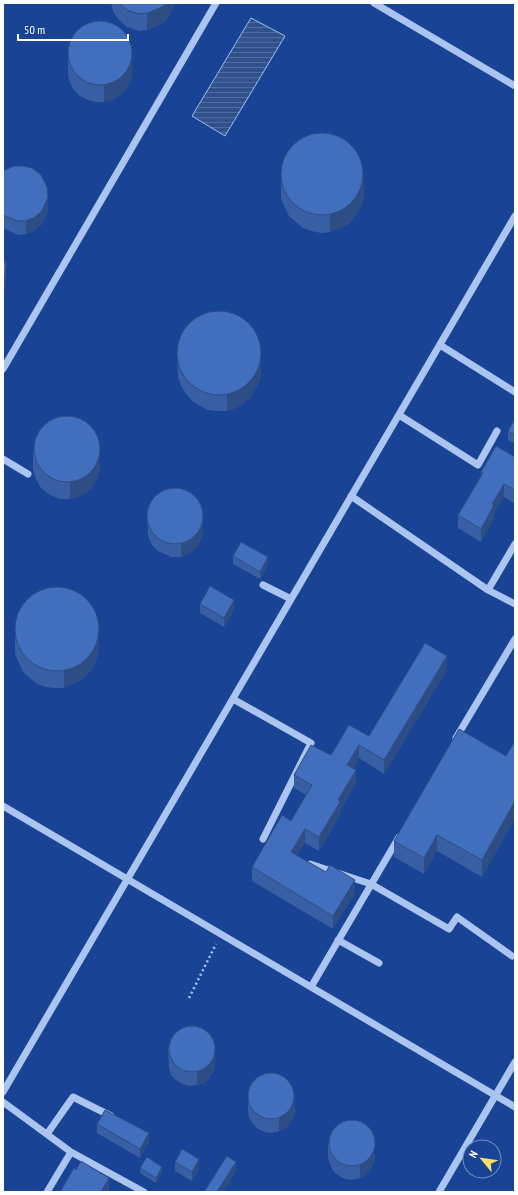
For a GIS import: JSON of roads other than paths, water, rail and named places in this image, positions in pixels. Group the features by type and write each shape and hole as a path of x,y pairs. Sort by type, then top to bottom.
{"lane":[{"path":"3,369 216,3"},
{"path":"374,3 515,86"},
{"path":"3,1092 515,216"},
{"path":"440,345 515,392"},
{"path":"398,415 478,465 497,431"},
{"path":"3,459 28,474"},
{"path":"351,496 488,590 515,604"},
{"path":"488,590 515,544"},
{"path":"263,585 291,599"},
{"path":"451,748 515,639"},
{"path":"233,698 311,743 262,839"},
{"path":"3,806 515,1107"},
{"path":"311,987 403,830"},
{"path":"310,864 371,884 449,929 457,917 514,955"},
{"path":"338,940 379,962"},
{"path":"439,1192 515,1062"},
{"path":"47,1134 73,1097 119,1120"},
{"path":"3,1102 71,1152 144,1192"},
{"path":"47,1192 71,1152"}],"water":[{"path":"251,18 285,36 225,136 192,116"}]}
